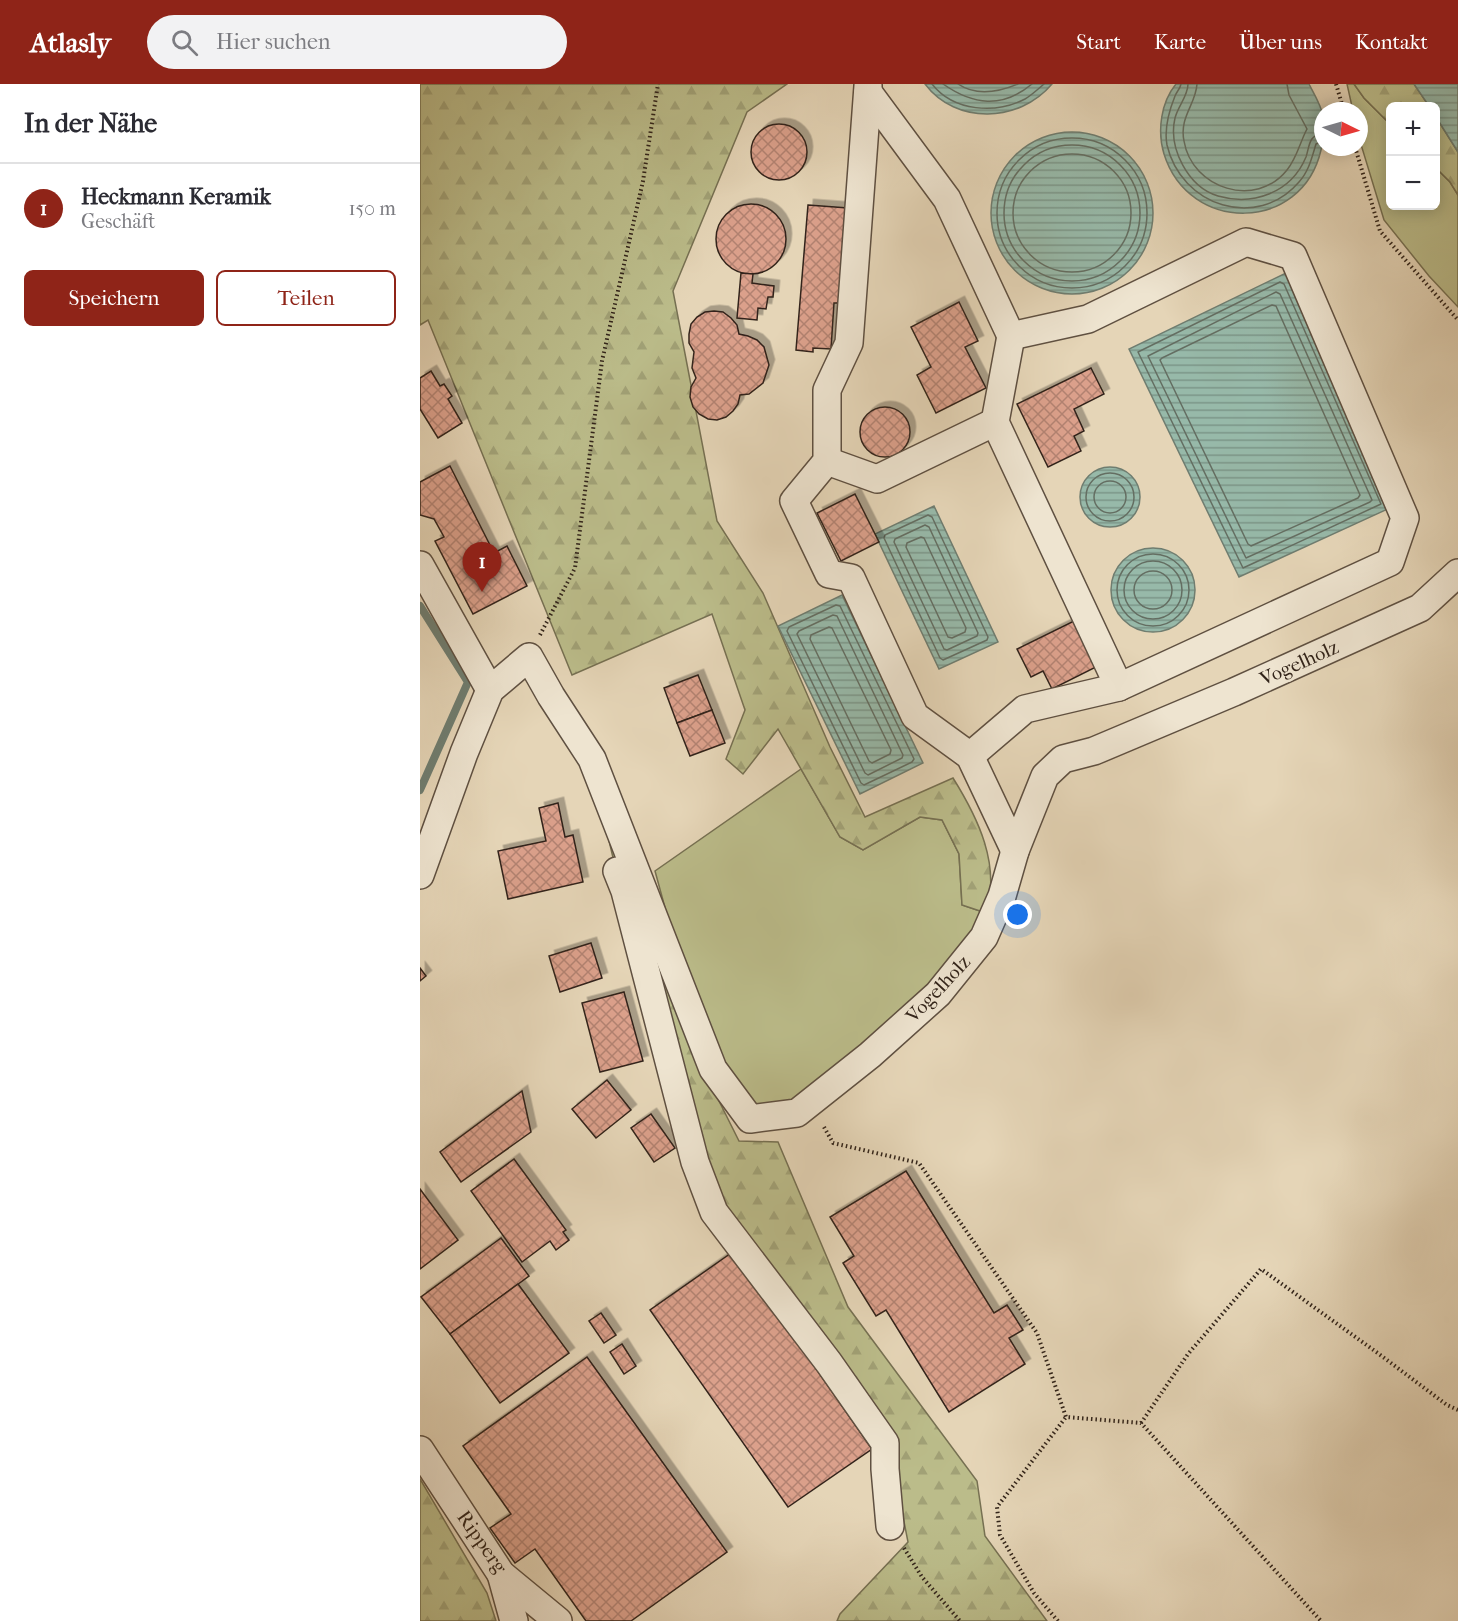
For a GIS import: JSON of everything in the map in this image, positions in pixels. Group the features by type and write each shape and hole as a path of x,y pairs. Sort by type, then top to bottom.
{"street":[{"path":"868,88 947,199 1011,336 995,422 1119,687"},
{"path":"868,88 849,343 827,390 827,461 794,501 829,574 851,578 915,716 970,756 1015,851"},
{"path":"970,756 1025,708 1119,687 1390,562 1405,518 1293,256 1246,242 1088,319 1011,336"},
{"path":"827,461 877,479 995,422"},
{"path":"420,565 490,690"},
{"name":"Vogelholz","path":"550,696 592,759 713,1069 750,1119 797,1113 870,1055 938,994 984,938 1002,896 1015,851 1045,776 1063,759 1094,751 1234,692 1420,608 1458,573"},
{"path":"420,875 464,753 490,690 529,657 550,696 625,891 695,1162 714,1212 829,1363 885,1443 890,1526"},
{"name":"Ripperg","path":"420,1450 501,1574 558,1621"},
{"path":"501,1574 514,1621"}],"path":[{"path":"529,657 575,568 602,361 643,181 658,84"},
{"path":"1336,84 1341,102"},
{"path":"1358,156 1380,231 1458,320"},
{"path":"811,1102 833,1143 919,1163 1037,1334 1066,1417"},
{"path":"1141,1423 1188,1354 1261,1269 1447,1405 1458,1410"},
{"path":"1066,1417 1141,1423 1320,1621"},
{"path":"1058,1621 1034,1593 1000,1534 998,1507 1066,1417"},
{"path":"890,1526 922,1577 960,1621"}],"green space":[{"path":"420,84 787,84 747,112 673,291 717,521 763,593 830,747 865,817 953,778 971,809 989,860 990,895 986,913 962,905 959,854 942,820 920,817 863,850 840,837 778,729 743,774 726,759 745,710 712,614 572,675 428,320 420,325"},
{"path":"1347,84 1354,84 1368,102 1351,102"},
{"path":"1354,84 1414,84 1426,102 1386,102 1386,120 1364,98"},
{"path":"1368,102 1386,120 1386,210 1440,210 1440,172 1458,195 1458,307 1429,276 1384,220 1364,156 1368,156"},
{"path":"1440,123 1458,152 1458,195 1440,172"},
{"path":"801,769 840,837 863,850 920,817 942,820 959,854 962,905 986,913 964,949 894,1018 804,1095 780,1108 753,1106 729,1075 688,992 655,871"},
{"path":"597,789 703,1069 739,1141 778,1142 848,1307 977,1481 985,1536 1047,1621 837,1621 840,1614 908,1542 889,1445 719,1204 655,1038"},
{"path":"420,1479 487,1593 496,1621 420,1621"}],"water":[{"path":"925,84 1052,84 1038,97 1023,106 1005,112 988,114 953,107"},
{"path":"1176,84 1309,84 1318,102 1314,102 1314,156 1319,156 1310,177 1292,197 1270,209 1245,213 1220,210 1196,199 1177,180 1164,154 1161,136 1162,117 1171,91"},
{"path":"1414,84 1458,84 1458,152 1440,123 1440,102 1426,102"},
{"path":"1072,132 1088,133 1103,138 1130,155 1147,182 1152,197 1152,229 1147,244 1130,271 1103,288 1088,293 1072,294 1056,293 1041,288 1014,271 997,244 992,229 991,213 992,197 997,182 1014,155 1041,138 1056,133"},
{"path":"1286,273 1390,508 1239,577 1129,349"},
{"path":"1110,467 1127,472 1135,480 1140,497 1135,514 1127,522 1110,527 1093,522 1085,514 1080,497 1085,480 1093,472"},
{"path":"934,506 998,642 939,669 875,534"},
{"path":"1153,548 1169,551 1183,560 1192,574 1195,590 1192,606 1183,620 1169,629 1153,632 1137,629 1123,620 1114,606 1111,590 1114,574 1123,560 1137,551"},
{"path":"842,595 923,763 860,794 778,626"}],"building":[{"path":"773,124 785,124 795,128 803,136 807,152 803,168 795,176 785,180 773,180 763,176 755,168 751,158 751,146 755,136 763,128"},
{"path":"744,204 758,204 771,210 780,219 786,232 784,252 776,264 758,274 744,274 731,268 722,259 716,246 716,232 722,219 731,210"},
{"path":"808,205 848,208 840,303 834,303 831,349 813,348 813,352 796,350"},
{"path":"741,273 753,274 752,283 774,286 773,297 768,297 766,309 758,308 757,320 737,318"},
{"path":"959,302 978,341 965,347 986,388 936,413 917,375 931,367 911,327"},
{"path":"705,312 723,312 731,318 737,325 739,334 757,340 764,347 769,365 763,383 749,394 740,395 733,411 717,420 708,419 699,414 693,407 690,397 691,387 696,378 692,368 694,352 689,343 691,324"},
{"path":"1091,368 1104,394 1074,409 1084,431 1074,436 1081,451 1048,467 1017,404"},
{"path":"431,371 440,386 444,384 452,396 448,399 462,423 438,438 420,409 420,378"},
{"path":"890,407 903,414 909,422 909,442 903,450 895,456 880,457 867,450 861,442 860,427 867,414 875,408"},
{"path":"450,466 494,553 507,546 527,586 473,614 435,541 444,537 434,519 420,515 420,482"},
{"path":"855,494 879,542 841,561 817,513"},
{"path":"1076,620 1098,666 1052,689 1043,671 1031,677 1017,649"},
{"path":"698,675 712,710 677,723 664,688"},
{"path":"712,710 725,743 690,756 677,723"},
{"path":"558,803 565,837 573,835 583,882 508,899 498,851 546,841 539,808"},
{"path":"591,943 602,978 560,992 549,956"},
{"path":"420,968 426,976 420,981"},
{"path":"624,992 643,1061 600,1072 582,1003"},
{"path":"607,1080 631,1110 596,1138 572,1109"},
{"path":"522,1091 531,1132 461,1182 440,1152"},
{"path":"651,1114 675,1148 654,1162 631,1128"},
{"path":"514,1159 566,1230 563,1232 569,1240 556,1250 550,1241 522,1262 471,1191"},
{"path":"906,1171 994,1313 1007,1305 1023,1330 1009,1338 1025,1364 949,1412 886,1310 876,1316 843,1263 854,1256 830,1217"},
{"path":"420,1189 458,1240 420,1269"},
{"path":"501,1238 529,1276 450,1334 421,1297"},
{"path":"734,1251 872,1449 788,1507 650,1310"},
{"path":"518,1284 569,1353 500,1403 450,1334"},
{"path":"601,1313 616,1335 604,1343 589,1321"},
{"path":"622,1344 636,1366 624,1374 610,1352"},
{"path":"587,1357 727,1552 631,1621 586,1621 535,1549 515,1563 490,1528 511,1514 463,1446"}],"waterway":[{"path":"420,606 468,682 420,790"}],"place":[{"name":"Heckmann Keramik","path":"482,592"}]}
